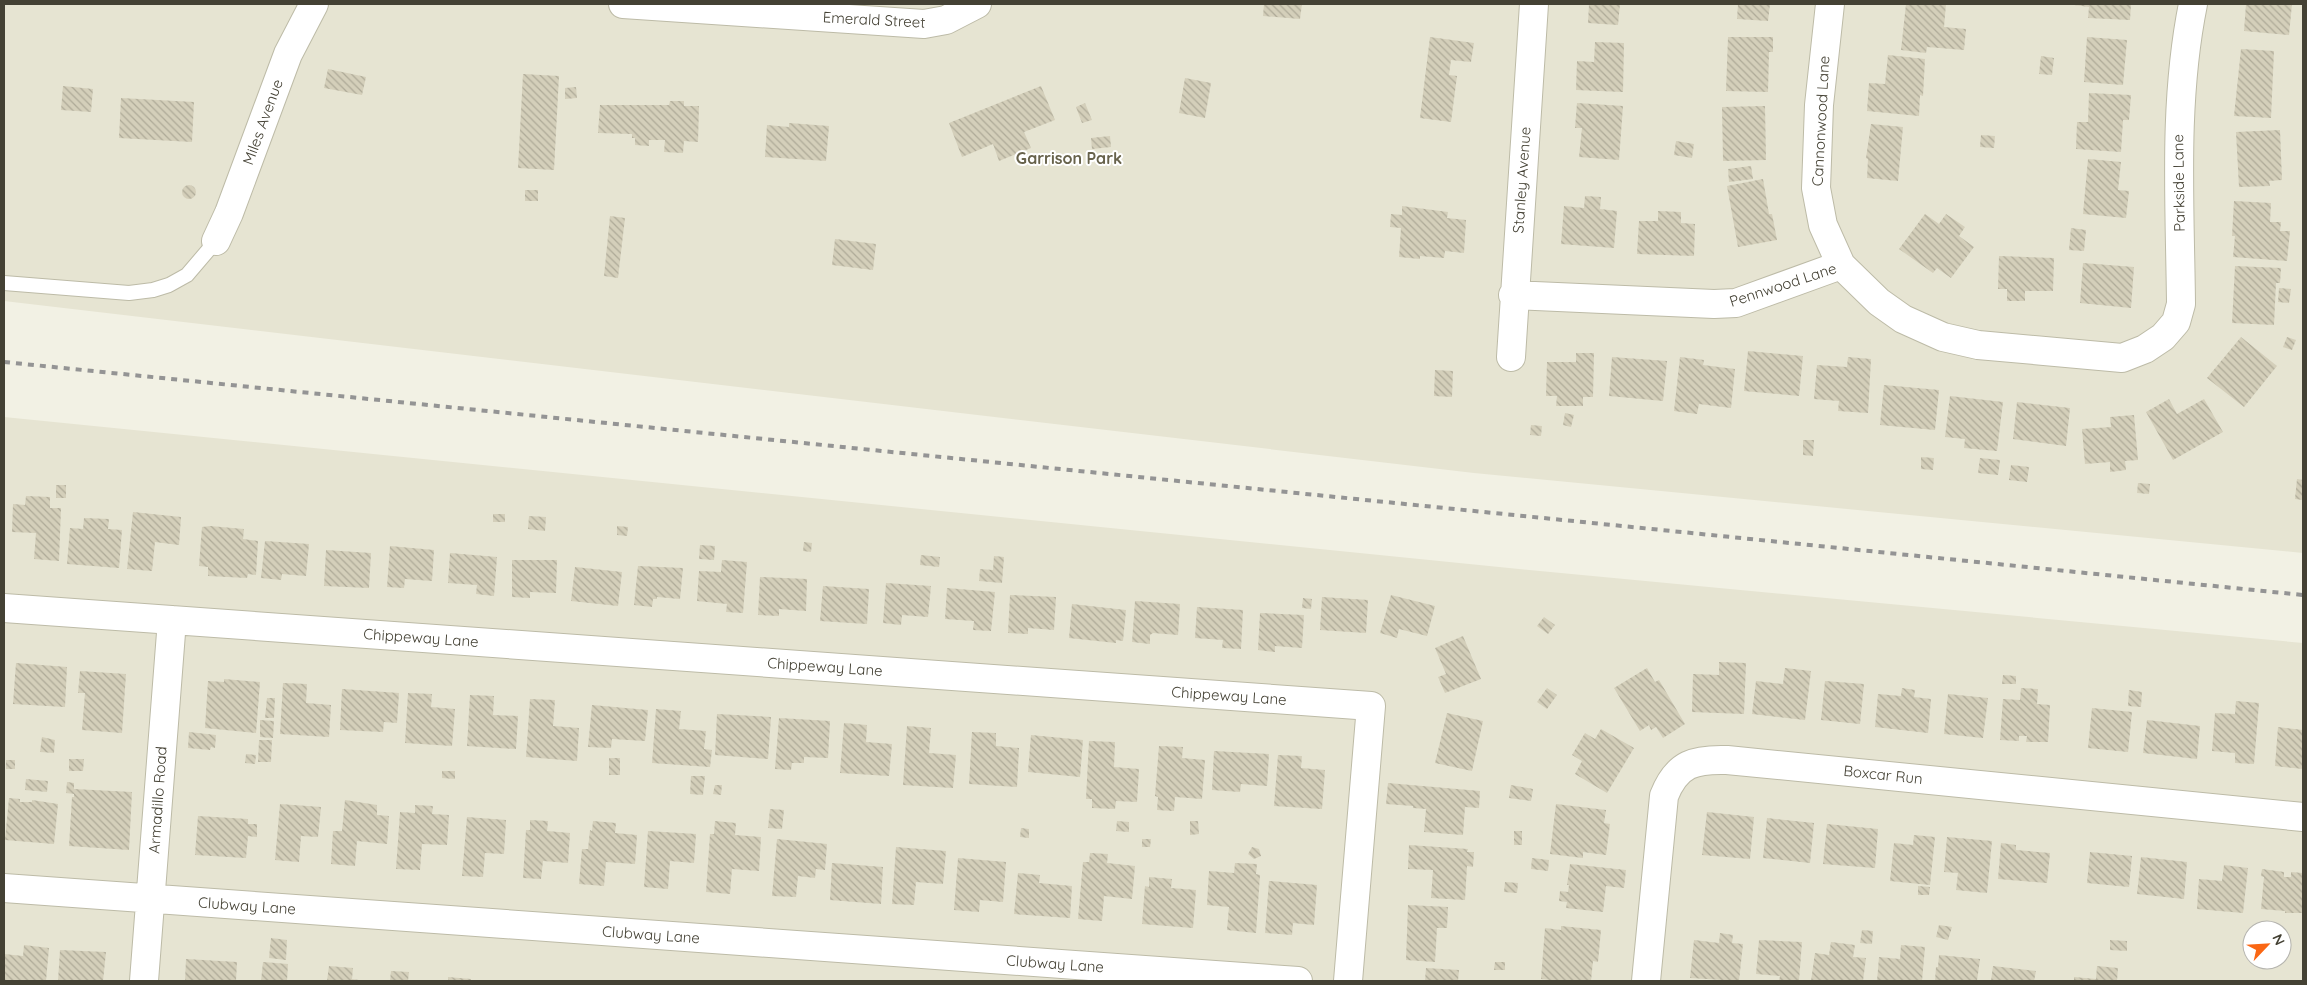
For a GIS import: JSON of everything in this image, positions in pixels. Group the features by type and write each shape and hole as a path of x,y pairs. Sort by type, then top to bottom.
{"street":[{"name":"Miles Avenue","path":"216,241 229,213 288,54 314,4"},
{"name":"Emerald Street","path":"623,4 924,24 946,20 975,6"},
{"name":"Stanley Avenue","path":"1511,357 1513,295 1534,4"},
{"name":"Cannonwood Lane","path":"1830,4 1819,105 1816,188 1823,225 1842,265"},
{"name":"Parkside Lane","path":"2145,349 2163,337 2176,322 2181,304 2178,130 2185,43 2193,4"},
{"name":"Pennwood Lane","path":"1513,295 1714,304 1736,303 1842,265 1879,302 1903,319 1943,336 1978,345 2122,358 2145,349"},
{"name":"Chippeway Lane","path":"4,608 1371,706 1348,981"},
{"name":"Armadillo Road","path":"144,981 172,620"},
{"name":"Boxcar Run","path":"1646,981 1664,796 1669,783 1678,771 1688,765 1708,760 1737,760 2303,818"},
{"name":"Clubway Lane","path":"4,888 1298,981"}],"lane":[{"path":"4,283 129,293 153,290 169,285 186,276 216,241"}],"shaded area":[{"path":"4,4 2303,4 2303,553 1474,473 4,301"},
{"path":"4,417 1519,569 2303,643 2303,981 4,981"}],"building":[{"path":"1264,4 1302,4 1300,19 1263,16"},
{"path":"1589,4 1620,4 1618,25 1588,23"},
{"path":"1738,4 1770,4 1768,21 1737,19"},
{"path":"1906,4 1946,4 1944,27 1966,29 1964,50 1927,47 1926,53 1901,50"},
{"path":"2067,4 2131,4 2130,20 2088,18 2089,7"},
{"path":"2246,4 2292,4 2289,35 2244,31"},
{"path":"1430,37 1474,43 1471,62 1451,60 1449,75 1457,76 1451,122 1420,118"},
{"path":"1728,37 1773,37 1773,52 1769,52 1768,92 1726,91"},
{"path":"2087,37 2127,40 2123,85 2084,82"},
{"path":"1595,42 1624,43 1623,92 1576,90 1577,61 1594,62"},
{"path":"2241,49 2274,51 2271,118 2234,116"},
{"path":"1888,55 1925,59 1923,96 1920,95 1919,116 1867,111 1869,83 1885,84"},
{"path":"2041,56 2054,58 2052,75 2039,74"},
{"path":"328,69 366,77 362,95 324,88"},
{"path":"523,74 559,76 554,170 518,168"},
{"path":"1185,78 1211,83 1205,118 1179,113"},
{"path":"63,86 93,89 91,112 61,110"},
{"path":"1041,86 1055,120 1024,132 1031,148 999,161 993,144 962,157 949,123"},
{"path":"576,87 577,98 565,99 565,88"},
{"path":"2089,93 2131,95 2129,120 2123,120 2121,152 2076,149 2077,122 2088,122"},
{"path":"121,98 194,102 192,142 119,138"},
{"path":"670,101 684,101 684,106 699,106 698,142 684,141 683,153 664,152 665,140 649,140 649,146 635,145 635,138 632,138 632,134 598,133 600,105 669,105"},
{"path":"1085,103 1092,120 1082,123 1076,107"},
{"path":"1577,103 1623,106 1619,160 1579,157 1582,128 1575,128"},
{"path":"1765,106 1766,160 1723,161 1722,107"},
{"path":"789,123 829,126 826,161 765,157 767,125 789,127"},
{"path":"1871,124 1903,127 1898,181 1867,178 1868,159 1866,158"},
{"path":"2280,130 2282,180 2269,181 2270,186 2239,187 2236,132"},
{"path":"1981,135 1995,136 1994,148 1980,147"},
{"path":"1110,136 1111,147 1092,149 1091,138"},
{"path":"1676,141 1694,144 1692,158 1674,155"},
{"path":"2088,159 2121,162 2118,190 2129,191 2126,218 2083,214"},
{"path":"1751,166 1753,179 1729,182 1728,169"},
{"path":"1763,179 1769,214 1772,214 1777,240 1738,247 1727,186"},
{"path":"189,185 194,187 196,192 194,197 189,199 184,197 182,192 184,187"},
{"path":"525,190 538,190 538,201 525,201"},
{"path":"1585,196 1601,197 1600,209 1617,211 1614,248 1561,244 1564,206 1584,208"},
{"path":"2234,201 2271,203 2270,222 2281,222 2280,231 2290,231 2287,261 2233,257 2235,236 2232,236"},
{"path":"1402,206 1448,212 1447,218 1466,220 1464,253 1445,251 1444,258 1420,256 1420,259 1399,257 1401,228 1390,227 1391,214 1402,215"},
{"path":"1658,211 1681,212 1681,223 1695,224 1694,256 1637,254 1639,221 1658,221"},
{"path":"1925,214 1939,224 1946,214 1965,227 1959,236 1974,247 1951,278 1937,268 1933,273 1899,249"},
{"path":"610,216 625,218 618,278 604,276"},
{"path":"2071,228 2086,230 2084,251 2069,250"},
{"path":"835,239 876,244 873,270 832,265"},
{"path":"1999,256 2054,258 2053,291 2025,291 2025,301 2007,301 2007,289 1998,289"},
{"path":"2083,263 2134,267 2131,308 2080,303"},
{"path":"2235,266 2281,268 2280,283 2276,283 2274,325 2232,323"},
{"path":"2279,288 2291,289 2289,303 2278,302"},
{"path":"2241,337 2277,366 2244,407 2207,378"},
{"path":"2287,337 2296,340 2292,350 2283,347"},
{"path":"1748,351 1803,356 1799,396 1744,391"},
{"path":"1576,353 1594,353 1593,397 1583,397 1583,406 1556,406 1557,396 1546,396 1547,362 1576,362"},
{"path":"1612,357 1667,361 1663,401 1609,396"},
{"path":"1680,357 1704,360 1703,365 1735,369 1731,408 1699,404 1697,414 1674,411"},
{"path":"1848,357 1871,359 1868,413 1838,411 1839,401 1814,399 1817,365 1847,367"},
{"path":"1435,370 1453,371 1452,397 1434,396"},
{"path":"1884,385 1939,390 1935,430 1880,425"},
{"path":"1950,396 2003,402 1997,451 1964,448 1965,439 1945,437"},
{"path":"2169,399 2177,414 2204,399 2223,432 2173,460 2146,412"},
{"path":"2017,402 2070,408 2066,446 2013,439"},
{"path":"1565,413 1574,415 1571,427 1563,425"},
{"path":"2134,415 2138,460 2125,461 2126,470 2110,472 2110,462 2085,464 2082,429 2111,427 2110,417"},
{"path":"1531,425 1542,426 1541,436 1530,435"},
{"path":"1803,440 1814,440 1813,456 1803,455"},
{"path":"1921,457 1934,458 1933,470 1921,469"},
{"path":"1980,458 2000,460 1998,475 1978,473"},
{"path":"2011,465 2029,467 2027,482 2009,480"},
{"path":"2297,479 2303,480 2303,500 2295,499"},
{"path":"2138,483 2150,484 2149,494 2137,493"},
{"path":"56,485 66,485 66,498 56,498"},
{"path":"26,496 50,497 50,508 61,508 59,561 34,559 36,533 12,532 13,504 25,505"},
{"path":"133,512 181,517 179,545 155,542 152,571 127,569"},
{"path":"493,514 505,514 505,522 493,522"},
{"path":"529,516 546,517 545,531 528,529"},
{"path":"84,518 109,519 108,529 122,530 119,568 67,564 70,528 83,529"},
{"path":"617,526 628,527 627,536 617,535"},
{"path":"202,527 244,529 243,539 258,541 256,575 248,574 247,578 208,576 208,567 199,566"},
{"path":"265,541 309,544 306,576 282,574 281,580 261,578"},
{"path":"804,542 812,543 811,552 803,551"},
{"path":"700,545 715,546 714,560 699,559"},
{"path":"390,546 434,550 432,581 405,579 404,588 387,587"},
{"path":"326,550 371,553 369,588 324,586"},
{"path":"450,553 497,557 494,596 476,594 477,585 448,583"},
{"path":"921,555 940,557 939,567 920,565"},
{"path":"994,556 1004,557 1002,583 979,581 980,569 993,570"},
{"path":"512,560 557,560 556,593 530,592 530,598 512,597"},
{"path":"722,560 747,562 743,613 726,612 727,604 697,601 699,571 721,572"},
{"path":"638,566 683,568 680,599 657,597 657,599 653,599 652,607 634,605"},
{"path":"575,567 622,572 618,606 571,601"},
{"path":"760,577 807,579 806,611 779,609 779,616 758,615"},
{"path":"886,583 931,586 928,617 902,615 901,625 883,623"},
{"path":"823,586 869,589 867,624 820,621"},
{"path":"947,588 995,592 991,631 973,630 974,621 945,619"},
{"path":"1010,595 1056,597 1054,630 1028,628 1028,634 1008,633"},
{"path":"1391,595 1435,606 1427,636 1399,629 1397,638 1380,633"},
{"path":"1322,597 1368,600 1366,633 1320,630"},
{"path":"1303,598 1312,599 1311,609 1302,608"},
{"path":"1135,601 1180,604 1178,635 1153,633 1150,635 1150,644 1132,642"},
{"path":"1072,604 1126,610 1123,641 1116,640 1116,643 1069,638"},
{"path":"1197,607 1243,610 1241,649 1222,648 1223,640 1195,638"},
{"path":"1260,613 1304,615 1302,648 1275,646 1275,652 1258,650"},
{"path":"1544,617 1555,625 1548,634 1537,626"},
{"path":"1463,636 1481,679 1445,693 1438,677 1446,674 1435,648"},
{"path":"1719,662 1746,663 1744,714 1692,712 1693,674 1719,675"},
{"path":"16,663 67,667 65,707 13,704"},
{"path":"1647,668 1655,682 1659,680 1685,724 1663,738 1656,727 1651,730 1649,725 1640,731 1614,688"},
{"path":"1785,668 1811,671 1805,720 1752,714 1756,681 1783,684"},
{"path":"80,671 126,674 122,733 82,730 85,693 78,693"},
{"path":"2003,675 2016,676 2016,684 2002,684"},
{"path":"224,679 260,682 256,733 205,728 208,681 224,682"},
{"path":"1825,681 1864,684 1860,724 1821,720"},
{"path":"283,683 307,684 306,703 331,705 329,737 280,734"},
{"path":"1547,688 1557,695 1547,709 1537,702"},
{"path":"1902,688 1915,690 1914,697 1931,699 1928,733 1875,727 1878,694 1901,696"},
{"path":"2021,688 2038,689 2037,704 2050,705 2048,742 2026,742 2027,736 2019,736 2019,741 2000,740 2003,699 2020,700"},
{"path":"342,689 399,693 397,723 384,722 383,732 340,730"},
{"path":"2129,690 2142,692 2141,707 2128,706"},
{"path":"408,693 432,694 431,707 455,709 452,746 405,743"},
{"path":"1948,694 1988,698 1983,738 1944,734"},
{"path":"470,695 494,696 493,715 518,716 516,749 467,746"},
{"path":"267,698 275,698 274,718 265,718"},
{"path":"530,699 555,700 553,726 579,728 577,761 526,757"},
{"path":"2236,701 2259,703 2254,764 2235,763 2235,753 2212,751 2215,713 2235,714"},
{"path":"592,705 648,710 645,741 612,739 611,748 588,747"},
{"path":"2092,708 2132,712 2128,752 2088,748"},
{"path":"656,709 681,711 679,729 706,731 704,749 712,750 710,767 652,763"},
{"path":"1447,713 1483,721 1472,771 1435,763"},
{"path":"717,714 771,717 768,759 715,755"},
{"path":"779,718 830,721 828,758 804,757 804,763 792,763 791,770 775,769"},
{"path":"260,720 274,721 273,738 260,737"},
{"path":"2147,720 2200,726 2197,759 2143,753"},
{"path":"844,723 867,725 866,742 892,744 889,776 840,773"},
{"path":"907,726 931,728 929,753 956,755 953,788 903,785"},
{"path":"2278,727 2303,730 2303,769 2275,766"},
{"path":"1601,729 1634,748 1607,793 1575,774 1582,761 1572,755 1585,733 1595,739"},
{"path":"189,732 216,735 215,748 211,747 210,750 188,748"},
{"path":"972,732 996,733 996,746 1019,748 1017,787 969,784"},
{"path":"1031,735 1083,740 1080,777 1028,772"},
{"path":"42,737 55,740 54,753 40,752"},
{"path":"259,740 272,740 271,762 258,762"},
{"path":"1089,741 1115,742 1114,767 1139,769 1137,802 1116,801 1115,809 1092,808 1092,799 1086,799"},
{"path":"1159,746 1183,747 1182,758 1205,760 1202,799 1175,797 1174,811 1157,810 1158,797 1155,796"},
{"path":"1214,751 1269,754 1267,786 1241,784 1240,792 1212,790"},
{"path":"246,754 256,755 255,764 245,763"},
{"path":"1278,755 1302,756 1301,768 1325,770 1322,809 1274,806"},
{"path":"609,758 620,758 620,775 609,775"},
{"path":"69,759 84,759 83,771 69,771"},
{"path":"6,760 15,760 15,769 6,769"},
{"path":"442,771 455,771 455,779 442,778"},
{"path":"691,776 705,776 703,795 690,794"},
{"path":"26,779 48,781 47,792 25,790"},
{"path":"67,782 74,783 74,789 132,792 129,850 69,846 72,797 74,797 74,794 66,793"},
{"path":"1388,783 1480,791 1479,808 1465,807 1463,835 1424,832 1426,809 1386,804"},
{"path":"715,785 722,785 721,795 713,794"},
{"path":"1511,785 1533,789 1531,801 1509,798"},
{"path":"9,798 20,799 20,802 32,802 32,800 58,804 54,844 5,840"},
{"path":"345,800 377,805 377,815 389,816 387,844 357,841 355,866 331,864 333,831 342,831"},
{"path":"280,804 321,807 318,837 301,836 299,862 275,860"},
{"path":"1556,804 1606,810 1604,823 1610,824 1606,855 1583,852 1583,858 1550,854"},
{"path":"415,805 433,806 432,814 449,815 447,845 422,844 420,870 396,869 400,812 415,813"},
{"path":"770,809 784,810 782,829 768,828"},
{"path":"1707,812 1754,817 1750,859 1702,855"},
{"path":"198,816 248,819 248,824 257,824 257,837 248,836 246,858 195,855"},
{"path":"467,817 506,820 504,854 485,853 483,877 462,876"},
{"path":"1767,818 1814,823 1810,863 1763,858"},
{"path":"530,820 548,821 547,831 570,833 568,863 543,861 541,879 523,878 526,830 530,830"},
{"path":"593,821 616,823 615,833 637,835 635,864 606,862 604,886 579,884 582,849 588,849"},
{"path":"715,821 736,823 735,835 761,837 759,871 732,869 730,894 706,892 710,834 714,834"},
{"path":"1117,821 1129,822 1129,832 1116,831"},
{"path":"1190,821 1198,821 1199,834 1190,835"},
{"path":"1827,824 1878,829 1875,868 1823,864"},
{"path":"1021,828 1029,829 1029,838 1020,837"},
{"path":"648,831 696,834 694,863 670,861 668,889 644,887"},
{"path":"1514,831 1522,831 1522,845 1514,845"},
{"path":"1914,835 1935,837 1930,885 1890,881 1894,843 1913,845"},
{"path":"1947,837 1992,841 1987,893 1956,890 1958,873 1944,872"},
{"path":"777,839 827,844 825,870 816,869 815,878 798,876 796,897 772,896"},
{"path":"1142,839 1151,839 1150,847 1142,847"},
{"path":"2001,843 2016,845 2016,850 2050,853 2047,883 1998,879"},
{"path":"1409,845 1468,849 1467,852 1474,852 1473,867 1467,866 1465,900 1431,898 1433,870 1408,869"},
{"path":"896,847 946,851 943,884 916,882 914,905 892,904"},
{"path":"1252,847 1259,849 1261,856 1254,859 1248,854"},
{"path":"2090,852 2132,856 2129,887 2087,883"},
{"path":"1090,853 1108,854 1107,863 1135,866 1132,899 1104,896 1102,921 1078,919 1083,862 1089,862"},
{"path":"2141,857 2187,862 2184,899 2137,894"},
{"path":"958,858 1006,862 1003,902 980,900 979,912 954,910"},
{"path":"1532,858 1549,860 1548,871 1531,869"},
{"path":"832,863 883,867 881,904 830,900"},
{"path":"1235,863 1257,864 1256,874 1260,875 1256,933 1227,930 1229,907 1207,905 1209,871 1234,873"},
{"path":"1570,864 1626,870 1624,888 1606,886 1603,912 1566,908 1567,902 1559,901 1560,891 1568,892"},
{"path":"2224,865 2248,868 2243,913 2197,909 2199,879 2222,881"},
{"path":"2262,869 2284,872 2284,877 2291,877 2291,872 2303,873 2303,913 2285,913 2285,911 2261,909 2264,877 2261,876"},
{"path":"1018,873 1040,875 1039,883 1072,886 1070,918 1014,914"},
{"path":"1149,877 1172,879 1171,888 1196,890 1193,928 1142,924 1145,886 1149,887"},
{"path":"1269,881 1317,885 1314,925 1293,923 1292,935 1265,933"},
{"path":"1505,882 1518,883 1517,893 1504,892"},
{"path":"1918,886 1930,887 1929,895 1918,895"},
{"path":"1408,905 1448,907 1447,928 1437,928 1435,962 1406,960"},
{"path":"1939,925 1952,927 1948,940 1936,937"},
{"path":"1561,926 1601,930 1598,962 1593,961 1591,981 1541,979 1545,928 1561,930"},
{"path":"1862,930 1873,931 1872,944 1860,943"},
{"path":"1720,933 1733,935 1732,943 1743,944 1739,981 1690,978 1694,940 1719,943"},
{"path":"271,938 287,940 286,960 269,958"},
{"path":"1759,940 1802,942 1799,981 1779,981 1780,976 1756,974"},
{"path":"2110,940 2127,941 2127,951 2110,950"},
{"path":"1831,942 1855,945 1853,957 1866,958 1863,981 1811,981 1815,953 1829,955"},
{"path":"24,945 49,948 46,981 4,981 4,954 23,956"},
{"path":"1901,945 1925,947 1922,981 1877,981 1879,957 1900,959"},
{"path":"60,950 106,952 103,981 58,981"},
{"path":"1939,955 1980,959 1977,981 1935,981"},
{"path":"186,959 237,962 236,981 185,981"},
{"path":"263,962 288,964 287,981 261,981"},
{"path":"1495,962 1505,962 1505,970 1494,970"},
{"path":"329,966 353,968 352,979 366,981 327,981"},
{"path":"1993,966 2036,971 2034,981 1991,981"},
{"path":"2097,966 2118,968 2117,981 2074,981 2074,977 2096,979"},
{"path":"1426,968 1459,970 1458,981 1425,981"},
{"path":"391,971 409,972 408,981 390,981"},
{"path":"448,977 471,979 471,981 448,981"}],"railway":[{"path":"4,362 2303,595"}],"district":[{"name":"Garrison Park","path":"1069,158"}]}
